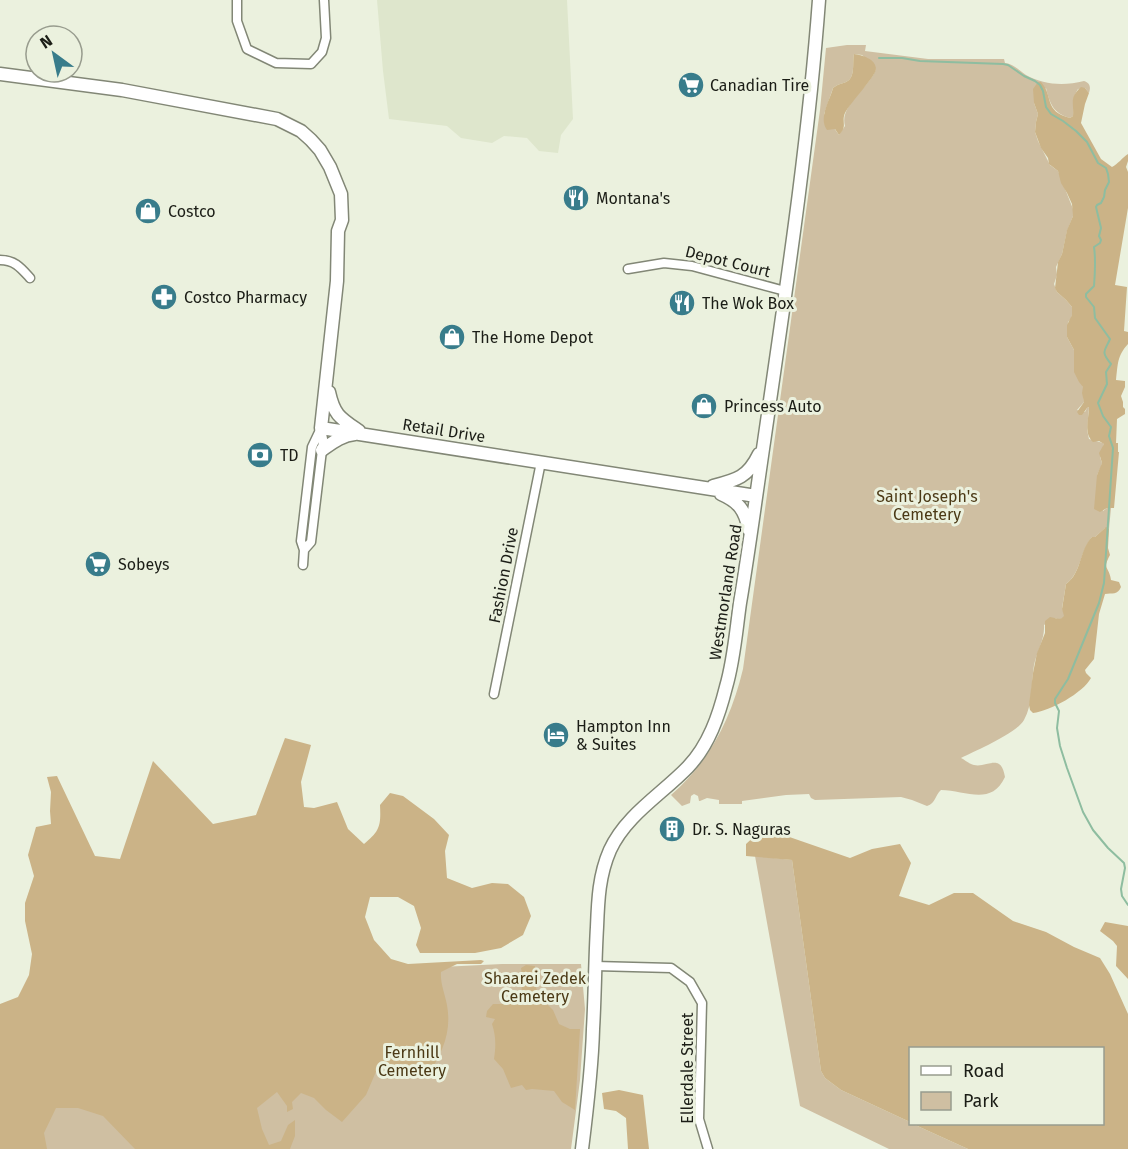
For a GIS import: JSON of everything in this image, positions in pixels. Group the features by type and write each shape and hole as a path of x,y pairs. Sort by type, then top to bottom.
{"street":[{"path":"237,0 237,21 247,49 276,63 311,64 321,52 326,38 324,0"},
{"name":"Westmorland Road","path":"582,1149 593,1041 599,887 603,866 612,846 628,823 690,765 711,733 727,684 785,291 819,0"},
{"path":"0,74 122,90 277,119 301,131 326,159 338,188 335,194 338,231 337,281 321,428 323,440 311,542 304,550"},
{"path":"0,260 15,263 30,278"},
{"name":"Depot Court","path":"628,269 664,263 692,266 785,291"},
{"path":"326,381 331,405 338,416 362,433"},
{"path":"303,565 304,550 301,541 312,447 321,428"},
{"name":"Retail Drive","path":"321,428 756,496"},
{"path":"322,450 350,434 362,433"},
{"path":"706,488 742,477 755,462 764,444"},
{"name":"Fashion Drive","path":"494,694 541,462"},
{"path":"706,488 734,500 739,505 745,513 750,538"},
{"name":"Ellerdale Street","path":"595,966 671,968 690,982 702,1003 699,1119 708,1149"}],"shaded area":[{"path":"377,0 567,0 573,119 561,135 558,153 539,151 527,138 504,136 492,143 461,138 447,126 389,119"}],"green space":[{"name":"Saint Joseph's Cemetery","path":"866,45 865,51 928,59 1004,59 1005,63 1040,81 1069,84 1084,81 1089,84 1089,93 1085,88 1078,89 1074,99 1073,116 1070,118 1053,107 1046,88 1034,103 1038,114 1035,132 1050,165 1058,171 1073,209 1062,254 1056,267 1057,275 1054,284 1057,292 1072,307 1073,311 1068,322 1067,337 1074,350 1083,387 1084,402 1077,410 1085,412 1089,407 1087,430 1089,439 1104,444 1100,457 1102,463 1097,475 1103,511 1111,508 1109,529 1105,528 1092,537 1075,574 1066,584 1062,608 1065,616 1060,619 1055,618 1044,625 1034,665 1029,707 1024,720 1005,736 961,758 974,765 997,763 1000,765 1005,777 992,792 977,795 941,790 927,806 901,797 815,800 809,794 742,801 742,804 719,804 719,800 707,798 699,801 698,796 694,794 691,796 690,803 682,806 671,795 697,768 717,738 732,705 743,669 820,110 826,48","holes":["854,54 862,55 876,69 846,111 845,126 839,135 824,114 833,88 851,77"]},
{"path":"854,54 871,60 876,69 845,113 844,126 839,135 835,129 827,130 824,115 833,88 851,77"},
{"path":"1038,82 1045,87 1052,107 1070,118 1073,116 1075,94 1081,87 1085,88 1089,93 1081,123 1101,159 1112,167 1128,154 1126,167 1128,208 1115,285 1127,287 1124,331 1128,332 1128,344 1120,356 1116,380 1125,381 1121,396 1125,414 1117,419 1116,443 1118,443 1119,452 1114,508 1107,508 1100,512 1094,509 1097,475 1102,463 1099,453 1104,444 1099,441 1093,442 1088,434 1089,407 1082,415 1077,412 1084,402 1083,387 1074,372 1074,350 1067,337 1067,325 1072,315 1072,307 1055,288 1058,262 1073,216 1072,204 1061,183 1058,171 1049,164 1035,132 1038,114 1033,89"},
{"path":"1106,527 1109,529 1110,555 1106,563 1107,568 1111,580 1119,582 1121,587 1116,592 1105,594 1099,614 1094,659 1085,670 1091,678 1081,690 1065,700 1048,709 1033,713 1029,705 1033,673 1037,653 1045,633 1045,621 1050,617 1059,619 1064,616 1062,609 1066,584 1075,574 1088,542"},
{"path":"285,738 311,745 301,782 304,807 314,808 337,802 348,829 364,844 378,828 380,805 390,793 403,796 434,819 449,835 445,851 447,878 472,888 492,883 508,884 524,897 531,916 523,935 501,948 475,953 420,953 416,945 421,928 414,906 398,897 370,897 365,917 374,940 391,959 408,964 484,961 481,964 457,964 441,972 448,1015 447,1033 445,1042 428,1076 412,1071 378,1067 366,1095 342,1122 314,1098 301,1093 292,1102 293,1109 287,1112 287,1106 277,1092 257,1108 269,1145 281,1141 288,1125 295,1120 295,1136 290,1149 135,1149 103,1116 78,1108 56,1108 44,1133 47,1149 0,1149 0,1004 18,997 29,975 32,954 25,921 25,903 34,876 28,855 36,827 51,824 51,792 47,777 57,776 95,856 120,859 153,761 213,824 256,815"},
{"path":"775,832 850,858 872,849 900,844 911,863 899,896 929,905 954,893 973,893 1013,921 1046,932 1100,958 1128,1014 1128,1149 968,1149 915,1125 1104,1125 1104,1047 909,1047 909,1122 841,1090 825,1078 821,1071 792,860 746,856 746,844 758,833"},
{"path":"755,856 792,860 821,1071 825,1078 841,1090 909,1122 909,1125 915,1125 968,1149 889,1149 800,1106"},
{"path":"1105,922 1128,926 1128,979 1116,966 1117,946 1100,931"},
{"name":"Fernhill Cemetery","path":"581,964 585,1009 580,1080 571,1149 0,1149 0,1014 441,967"},
{"name":"Shaarei Zedek Cemetery","path":"526,965 535,966 537,991 553,1010 559,1024 570,1029 580,1029 575,1110 562,1102 554,1091 526,1090 522,1085 511,1088 503,1069 494,1059 495,1041 492,1024 495,1019 486,1017 487,1011 493,1004 513,1004 522,996 521,968"},
{"path":"619,1090 643,1095 649,1149 628,1149 626,1118 616,1111 604,1109 602,1093"}],"waterway":[{"path":"879,58 1008,65 1040,85 1046,107 1051,114 1076,131 1087,142 1098,163 1106,168 1108,174 1109,182 1104,197 1096,207 1101,240 1094,247 1094,286 1086,294 1094,307 1095,318 1110,339 1105,354 1111,364 1106,372 1107,384 1098,403 1111,427 1109,436 1113,448 1104,583 1099,603 1068,679 1055,699 1055,703 1059,711 1057,728 1060,746 1067,768 1083,812 1093,830 1124,863 1121,889 1122,896 1128,905"}],"place":[{"name":"Canadian Tire","path":"691,85"},
{"name":"Montana's","path":"576,198"},
{"name":"Costco","path":"148,211"},
{"name":"Costco Pharmacy","path":"164,297"},
{"name":"The Wok Box","path":"682,303"},
{"name":"The Home Depot","path":"452,337"},
{"name":"Princess Auto","path":"704,406"},
{"name":"TD","path":"260,455"},
{"name":"Sobeys","path":"98,564"},
{"name":"Hampton Inn & Suites","path":"556,735"},
{"name":"Dr. S. Naguras","path":"672,829"}]}
